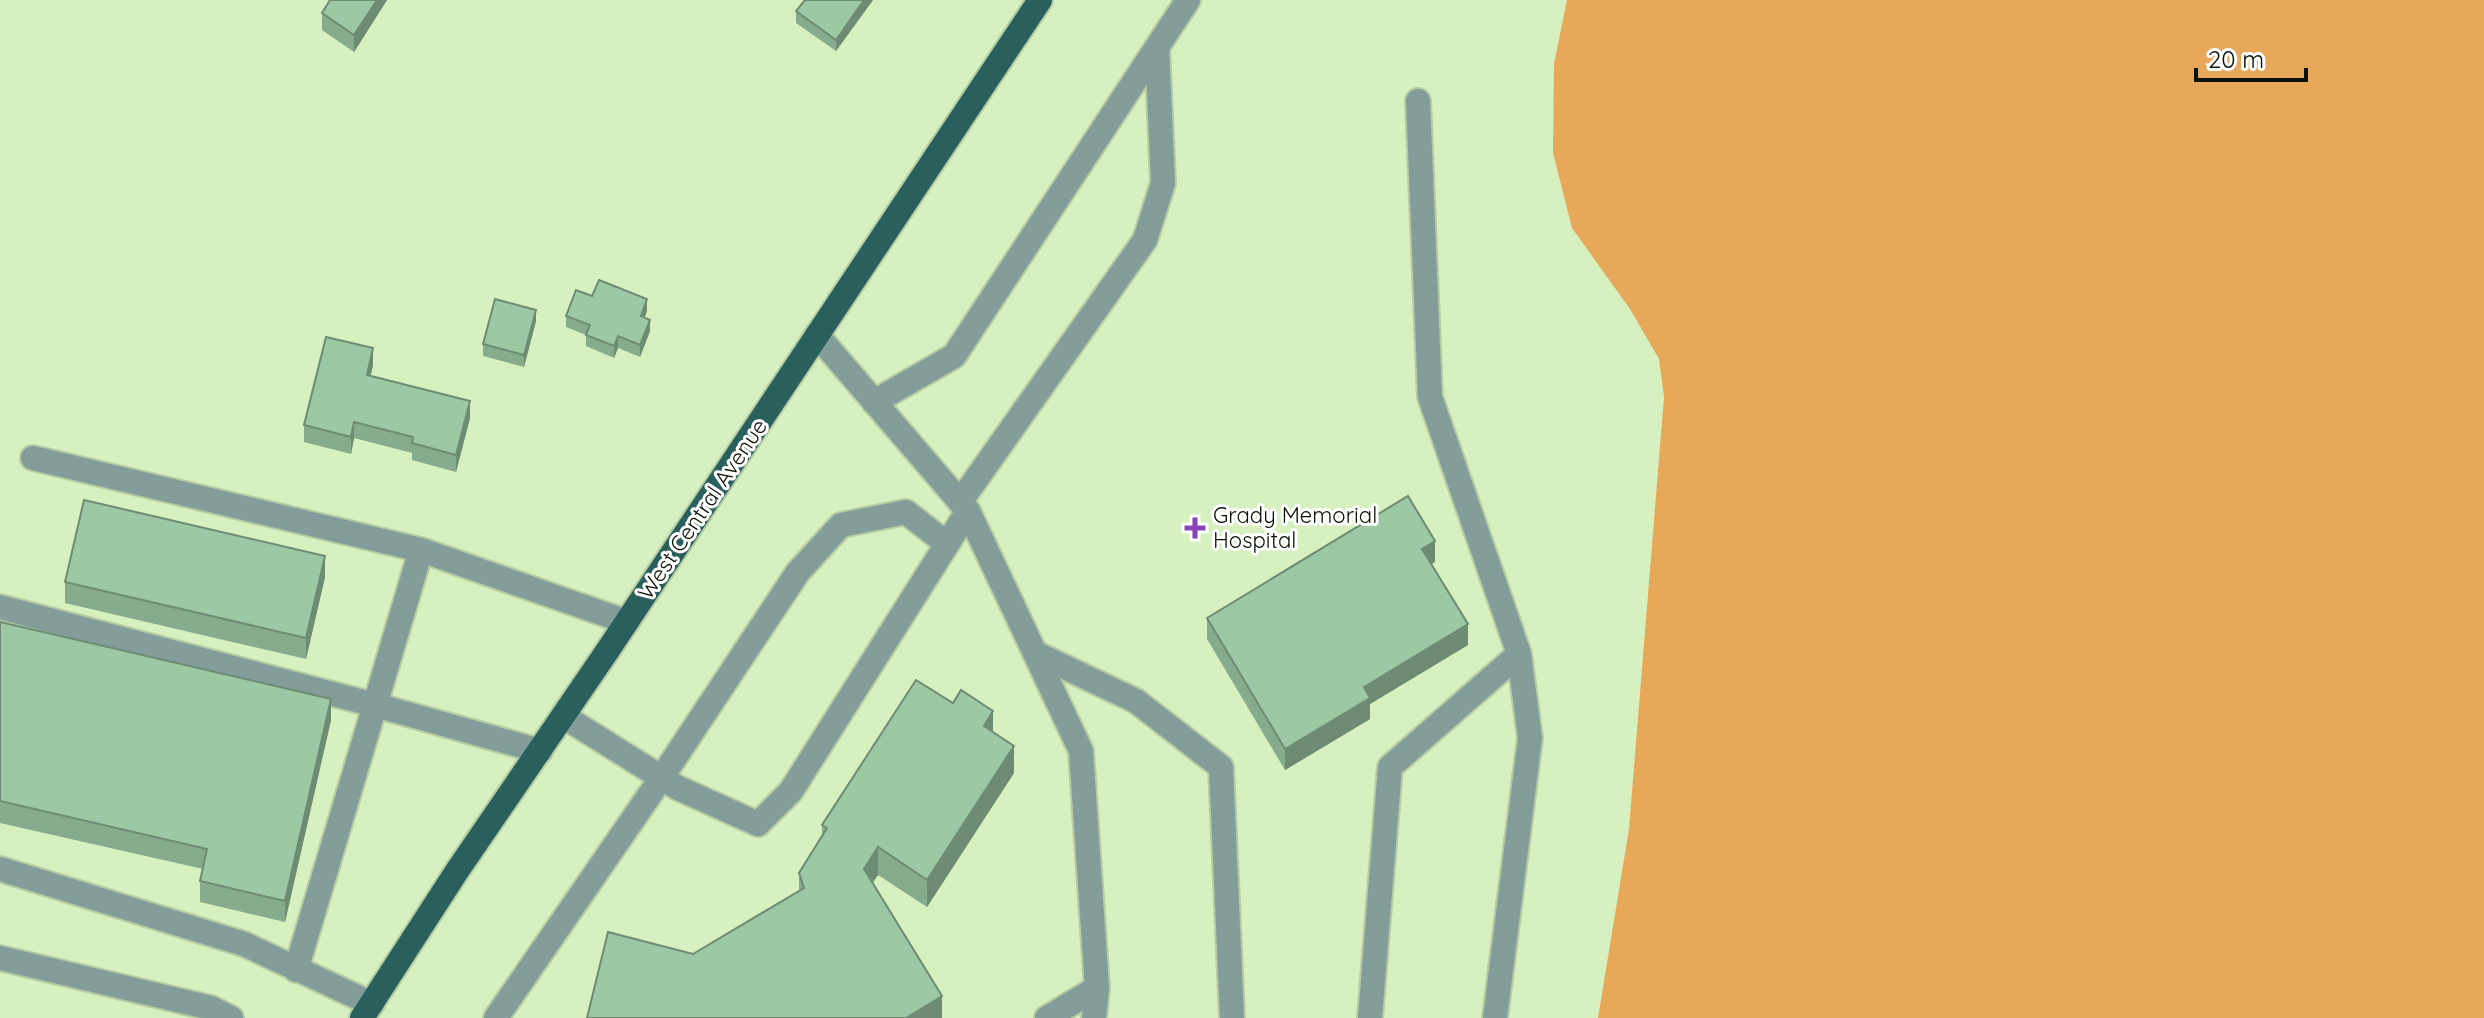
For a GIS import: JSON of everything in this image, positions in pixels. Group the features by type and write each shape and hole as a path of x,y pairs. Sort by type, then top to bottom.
{"main road":[{"name":"West Central Avenue","path":"367,1011 457,871 627,622 1040,0"}],"lane":[{"path":"874,402 954,356 1188,0"},
{"path":"563,716 678,788 758,824 791,791 947,544 964,506 1145,240 1163,183 1157,47"},
{"path":"1418,101 1430,397 1519,654 1530,738 1495,1018"},
{"path":"817,335 964,506 1081,751 1097,988 1094,1018"},
{"path":"33,458 421,550 627,622"},
{"path":"496,1018 798,572 841,525 906,512 947,544"},
{"path":"296,970 421,550"},
{"path":"0,607 540,751"},
{"path":"1035,653 1136,701 1221,767 1232,1018"},
{"path":"1370,1018 1390,767 1519,654"},
{"path":"0,869 244,944 367,1011"},
{"path":"0,958 211,1008 231,1018"},
{"path":"1047,1018 1097,988"}],"shaded area":[{"path":"1567,0 2484,0 2484,1018 1598,1018 1629,829 1664,397 1659,359 1630,309 1572,228 1553,153 1554,64"}],"building":[{"path":"330,0 377,0 354,35 322,13"},
{"path":"805,0 864,0 836,40 796,11"},
{"path":"599,280 647,299 641,316 650,320 640,345 618,336 614,346 586,335 590,325 566,316 576,290 592,296"},
{"path":"495,299 536,310 524,355 483,344"},
{"path":"326,337 373,348 367,375 470,401 456,455 412,443 413,437 354,422 351,437 304,425"},
{"path":"1408,496 1435,541 1422,549 1468,624 1364,687 1370,698 1285,749 1207,618"},
{"path":"84,500 325,556 306,638 65,582"},
{"path":"0,622 331,699 285,901 200,881 207,849 0,801"},
{"path":"916,680 953,703 961,690 993,711 984,726 1014,746 927,880 878,847 864,869 942,996 906,1018 587,1018 608,932 693,954 804,888 799,873 827,828 822,825"}],"place":[{"name":"Grady Memorial Hospital","path":"1195,528"}]}
